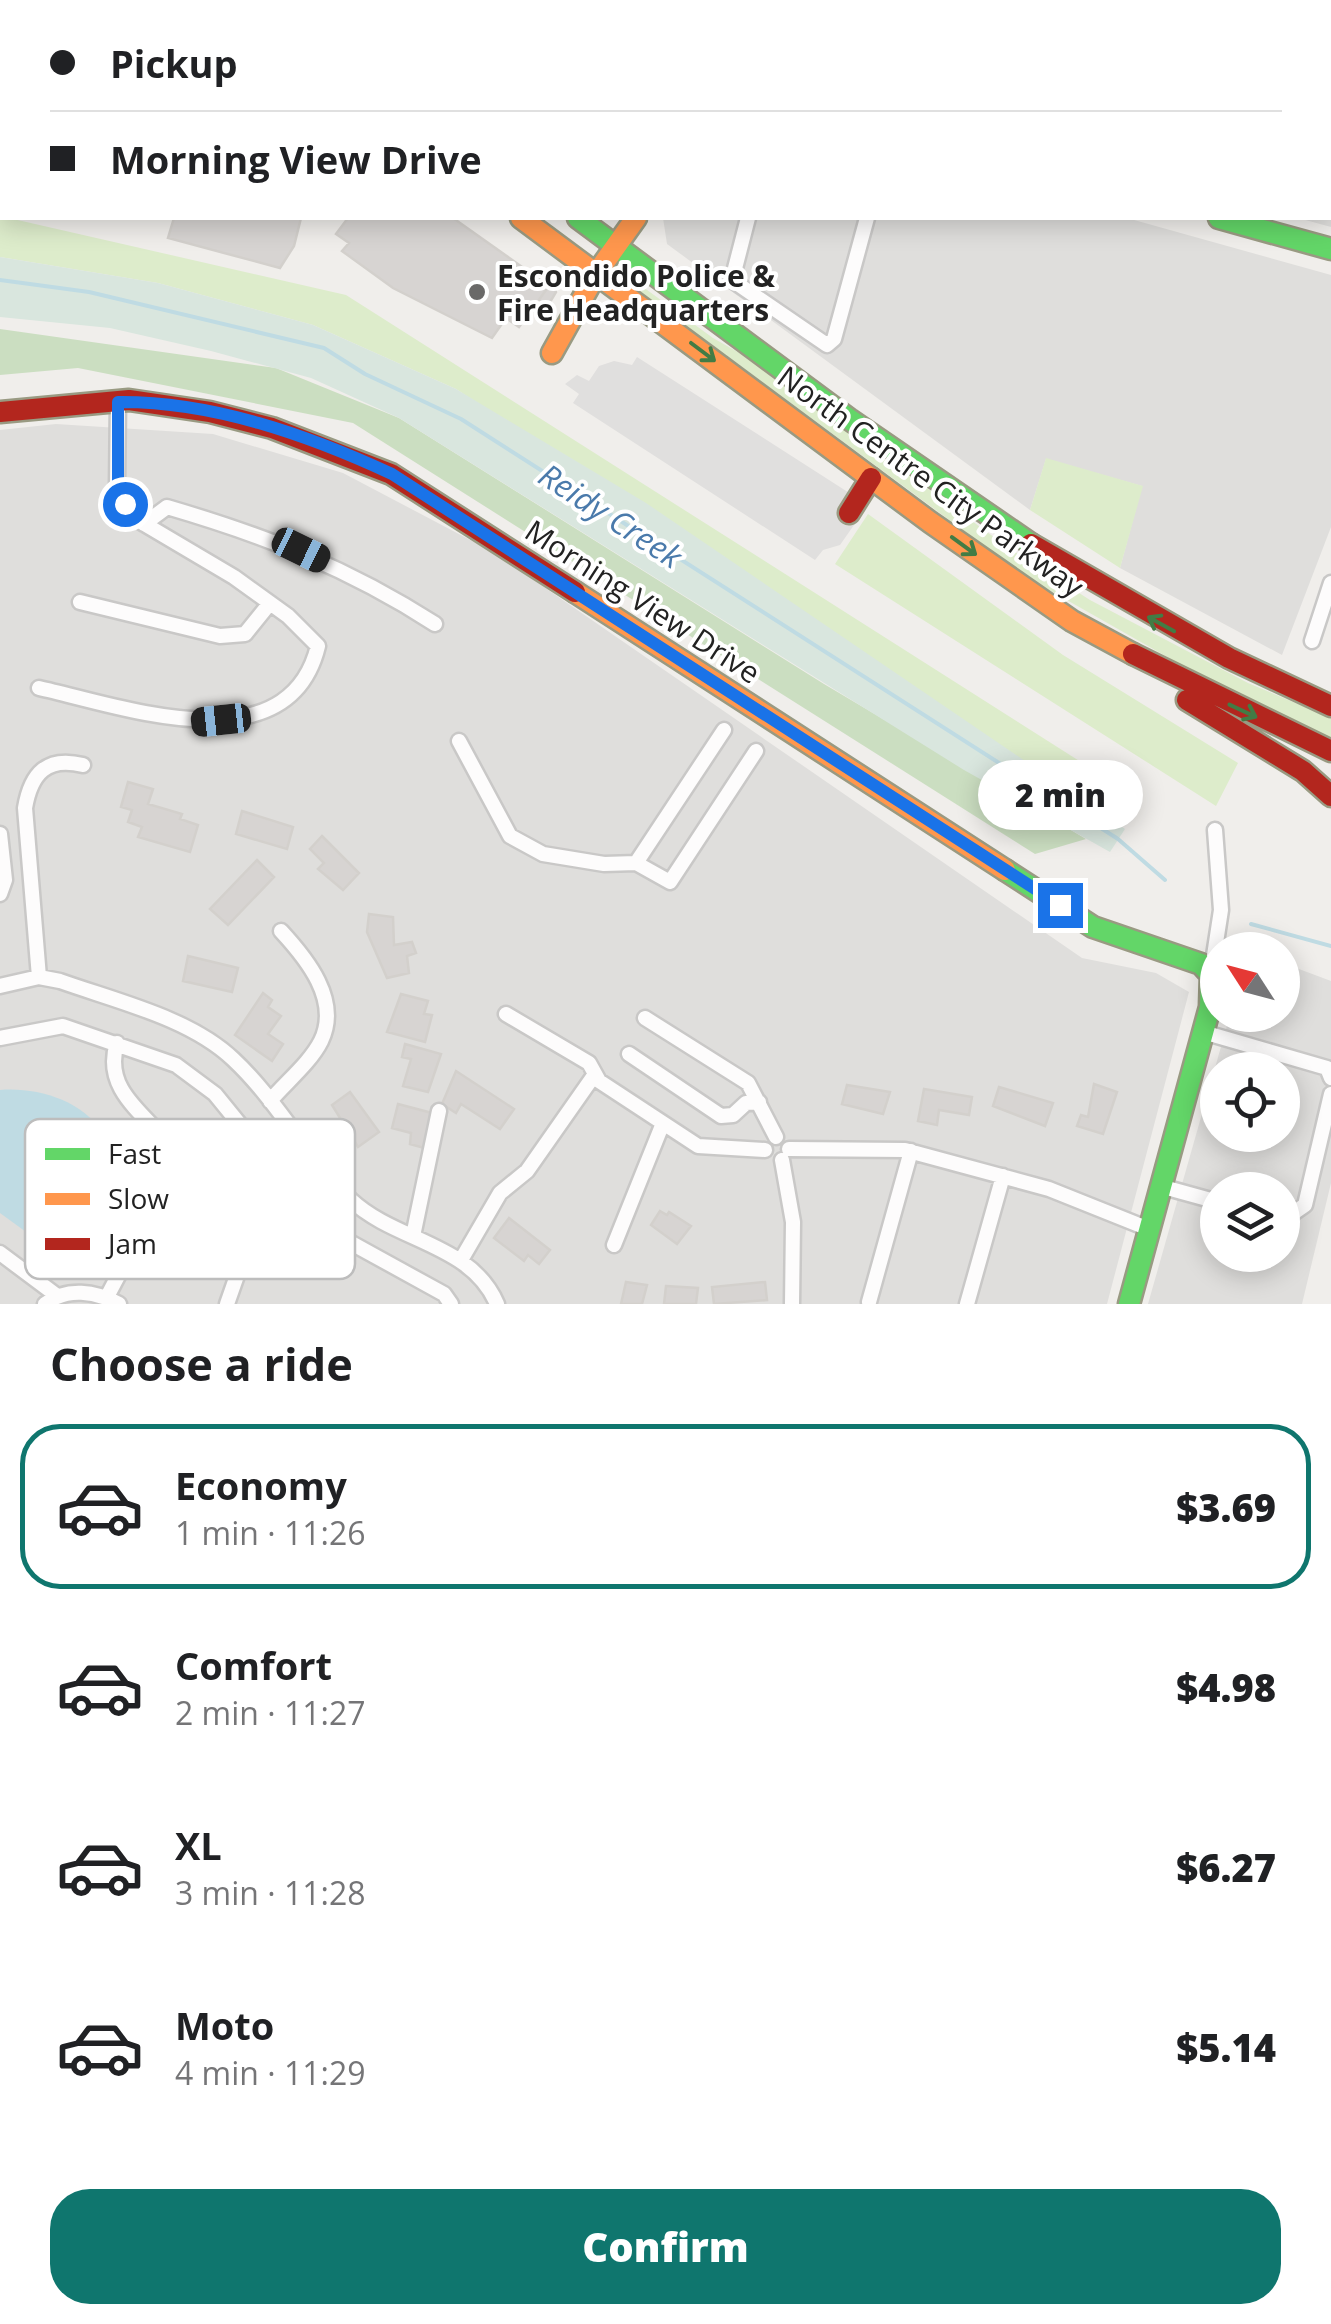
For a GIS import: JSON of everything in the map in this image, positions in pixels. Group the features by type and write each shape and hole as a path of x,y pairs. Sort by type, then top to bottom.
{"main road":[{"name":"North Centre City Parkway","path":"525,220 871,478 1072,621 1198,689 1331,751"},
{"name":"North Centre City Parkway","path":"581,220 1004,530 1179,634 1331,706"},
{"path":"552,353 596,274 635,220"},
{"path":"1226,220 1331,250"},
{"name":"Morning View Drive","path":"0,412 146,401 294,432 392,474 1094,927 1200,964"},
{"path":"849,513 871,478"},
{"path":"1072,621 1220,721 1303,771 1331,796"},
{"path":"1129,1304 1204,1032"}],"street":[{"path":"747,220 732,280 827,345 834,339 866,220"},
{"path":"39,688 197,723 246,718 278,703 304,682 318,646 270,603 144,524 125,504 118,486 118,402"},
{"path":"144,524 167,507 301,550 377,586 436,624"},
{"path":"1312,641 1331,583"},
{"path":"80,602 220,636 246,634 270,603"},
{"path":"636,863 724,730"},
{"path":"459,742 510,836 543,854 604,864 636,863 670,882 756,751"},
{"path":"39,978 25,808 29,786 43,767 62,760 83,765"},
{"path":"1214,830 1221,910 1218,932"},
{"path":"0,834 6,880 0,894"},
{"path":"270,1101 320,1042 326,1022 323,993 310,962 281,931"},
{"path":"0,986 39,978 116,1000 196,1034 232,1058 285,1119"},
{"path":"506,1014 589,1063 595,1074 698,1146 764,1150 773,1161 785,1154 911,1151 1002,1176 1150,1228"},
{"path":"644,1018 748,1084 776,1137"},
{"path":"0,1038 63,1026 116,1044 176,1065 215,1094 235,1119"},
{"path":"1204,1032 1327,1068 1331,1078"},
{"path":"116,1044 112,1060 114,1082 147,1119"},
{"path":"629,1054 722,1116 733,1115 746,1102 759,1102"},
{"path":"461,1260 500,1194 527,1172 595,1074"},
{"path":"1300,1208 1305,1205 1331,1094"},
{"path":"413,1236 439,1112"},
{"path":"614,1245 663,1123"},
{"path":"764,1150 768,1141 776,1137 785,1140 793,1222 792,1304"},
{"path":"869,1302 911,1151"},
{"path":"967,1304 1002,1176"},
{"path":"1160,1186 1200,1197"},
{"path":"355,1202 382,1222 461,1260 480,1276 497,1304"},
{"path":"355,1245 444,1294 451,1304"},
{"path":"0,1253 25,1276"},
{"path":"28,1279 50,1299 80,1292 113,1301"},
{"path":"227,1304 236,1279"}],"shaded area":[{"path":"663,220 1134,220 1331,275 1331,527 1282,655 1120,568 1142,486 1046,459 1030,510 667,244"},
{"path":"1305,220 1331,220 1331,227"},
{"path":"0,257 158,283 313,325 456,389 646,503 1125,829 1110,852 964,770 399,418 311,378 211,351 110,328 0,317"},
{"path":"637,357 868,505 840,545 823,550 815,560 573,403 579,394 565,384 577,375 589,381 599,366 614,361 632,365"},
{"path":"56,424 213,434 343,473 493,552 1082,958 1156,973 1189,992 1107,1304 0,1304 0,430"},
{"path":"1300,969 1331,981 1331,1183 1302,1304 1148,1304 1200,1121 1200,1152 1300,1152 1300,1052 1220,1052 1225,1032 1300,1032"}],"green space":[{"path":"0,220 18,220 346,295 1125,790 1104,814 456,389 313,325 158,283 0,257"},
{"path":"632,279 713,338 759,364 1010,549 1090,600 1248,683 1331,718 1331,739 1252,705 1028,578 628,283"},
{"path":"0,329 276,368 399,418 824,684 1086,839 1035,854 353,423 78,368 0,375"},
{"path":"1046,458 1143,486 1120,568 1030,510"},
{"path":"868,514 1063,655 1238,763 1216,806 835,564"}],"water":[{"path":"0,1090 29,1091 57,1098 91,1119 25,1119 25,1231 0,1213"}],"building":[{"path":"173,220 300,220 294,246 280,268 168,238"},
{"path":"346,220 456,220 549,286 519,327 506,318 492,338 393,288 342,251 349,243 336,234"},
{"path":"537,271 551,278 556,292 546,309 530,312 549,286 531,273"},
{"path":"128,782 153,789 148,804 182,814 180,819 198,825 190,852 138,837 142,827 128,822 132,810 121,807"},
{"path":"242,811 293,827 287,849 236,834"},
{"path":"322,836 359,873 343,890 318,869 324,863 310,849"},
{"path":"257,860 274,877 228,925 210,909"},
{"path":"369,914 393,917 394,945 412,942 416,953 407,956 409,973 387,978 367,932"},
{"path":"188,956 238,968 232,992 183,981"},
{"path":"263,993 272,1000 268,1007 281,1016 268,1034 283,1044 272,1061 235,1035"},
{"path":"401,994 428,1001 424,1014 432,1015 425,1042 387,1032"},
{"path":"405,1044 441,1054 428,1092 403,1086 411,1059 402,1057"},
{"path":"456,1071 514,1109 500,1129 461,1104 456,1113 442,1104"},
{"path":"1094,1084 1117,1092 1103,1134 1077,1126 1081,1115 1088,1117"},
{"path":"847,1085 890,1092 883,1114 842,1104"},
{"path":"999,1087 1053,1103 1045,1126 993,1106"},
{"path":"924,1089 972,1097 969,1115 939,1110 937,1125 918,1121"},
{"path":"350,1092 379,1132 358,1147 355,1119 341,1119 332,1105"},
{"path":"398,1104 432,1113 424,1148 410,1144 411,1133 392,1128"},
{"path":"660,1211 667,1215 669,1212 691,1226 677,1244 651,1225"},
{"path":"509,1218 550,1250 539,1264 528,1255 524,1261 494,1238"},
{"path":"626,1282 647,1285 642,1304 621,1304"},
{"path":"765,1282 767,1300 714,1304 712,1287"},
{"path":"666,1286 698,1288 696,1304 664,1304"}],"waterway":[{"name":"Reidy Creek","path":"0,280 89,292 324,348 365,374 461,419 1118,839 1165,880"},
{"name":"Reidy Creek","path":"1251,924 1331,946"}],"traffic: fast":[{"path":"581,220 849,419 1031,544"},
{"path":"1226,220 1331,249"},
{"path":"1005,870 1093,927 1201,964 1211,975 1210,1007 1129,1304"}],"traffic: slow":[{"path":"524,220 930,522 1072,621 1133,654"},
{"path":"552,353 596,274 635,220"},
{"path":"575,592 1005,870"}],"traffic: jam":[{"path":"0,412 129,400 210,412 272,428 391,474 575,592"},
{"path":"849,513 871,478"},
{"path":"1031,544 1229,658 1331,706"},
{"path":"1133,654 1331,751"},
{"path":"1187,700 1303,771 1331,796"}],"place":[{"name":"Escondido Police & Fire Headquarters","path":"477,292"}],"route":[{"path":"125,504 118,486 118,402 146,401 294,432 346,453 392,474 1060,905"}]}
